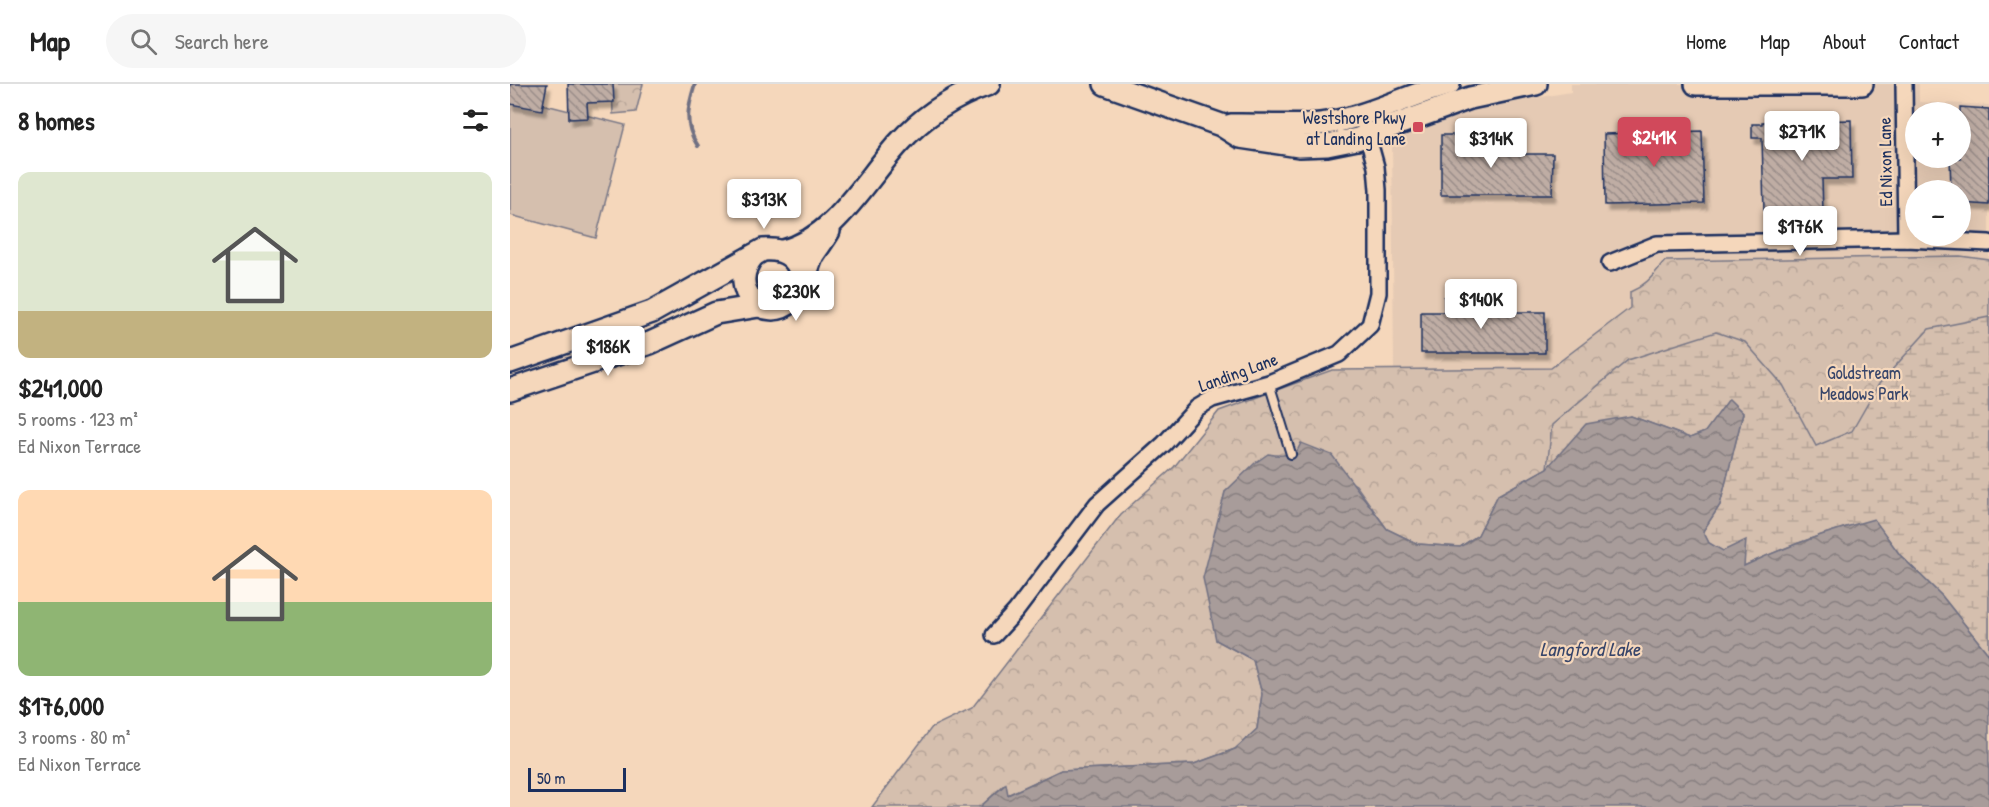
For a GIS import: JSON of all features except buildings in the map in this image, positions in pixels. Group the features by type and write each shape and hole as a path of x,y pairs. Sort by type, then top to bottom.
{"main road":[{"path":"510,362 652,312 676,301 763,250 783,251 803,245 835,219 920,122 967,92 989,84"},
{"path":"1105,84 1221,125 1240,137 1299,146 1327,145 1367,136 1470,98 1536,84"},
{"path":"1221,125 1311,126 1362,115 1449,84"},
{"path":"1696,84 1862,84"},
{"path":"510,390 650,343 716,313 759,306 770,309 792,302 813,255 835,219"},
{"path":"783,251 795,259 801,270 802,281"},
{"path":"753,256 746,265 743,276 744,288 759,306"}],"street":[{"name":"Ed Nixon Lane","path":"1904,84 1905,180"},
{"name":"Landing Lane","path":"994,636 1016,611 1096,504 1164,444 1197,408 1229,393 1269,383 1340,354 1370,325 1378,293 1378,190 1376,167 1362,115"},
{"path":"1610,263 1657,244 1905,239"},
{"path":"1971,242 1989,243"}],"lane":[{"path":"1269,383 1291,454"}],"shaded area":[{"path":"1571,84 1919,84 1919,102 1905,102 1905,168 1971,168 1971,104 1989,105 1989,260 1960,256 1665,261 1654,278 1642,287 1630,307 1551,368 1394,370 1392,136 1482,107 1571,92"}],"green space":[{"path":"612,84 643,84 636,112 613,114"},
{"path":"510,96 625,125 596,238 510,215"},
{"name":"Goldstream Meadows Park","path":"1960,256 1989,260 1989,655 1964,625 1547,468 1498,495 1478,535 1460,547 1418,544 1387,529 1356,485 1297,451 1281,456 1225,492 1218,528 1216,640 1253,660 1262,694 1257,729 1235,749 1194,764 1061,770 1007,795 1005,784 980,807 872,807 932,727 972,708 1121,514 1174,467 1219,411 1332,370 1551,368 1630,308 1630,292 1645,283 1665,261"},
{"path":"1989,317 1989,655 1942,596 1900,555 1874,520 1808,540 1744,566 1709,543 1703,531 1720,505 1743,413 1729,400 1705,432 1690,438 1631,416 1547,468 1552,425 1628,360 1716,332 1745,342 1783,385 1816,446 1852,431 1879,384 1929,329"}],"water":[{"name":"Langford Lake","path":"1729,399 1743,413 1720,505 1703,531 1709,543 1723,551 1746,540 1744,566 1808,539 1874,519 1900,555 1942,596 1989,655 1989,807 980,807 1006,784 1008,795 1061,770 1194,764 1235,749 1257,729 1262,694 1253,660 1216,640 1203,578 1225,492 1255,463 1268,454 1290,454 1297,451 1301,443 1332,455 1387,529 1418,544 1460,547 1478,535 1498,495 1547,468 1586,424 1631,416 1690,438 1705,432"}],"waterway":[{"path":"695,84 688,115 690,130 698,146"}],"place":[{"name":"Westshore Pkwy at Landing Lane","path":"1418,127"}]}
